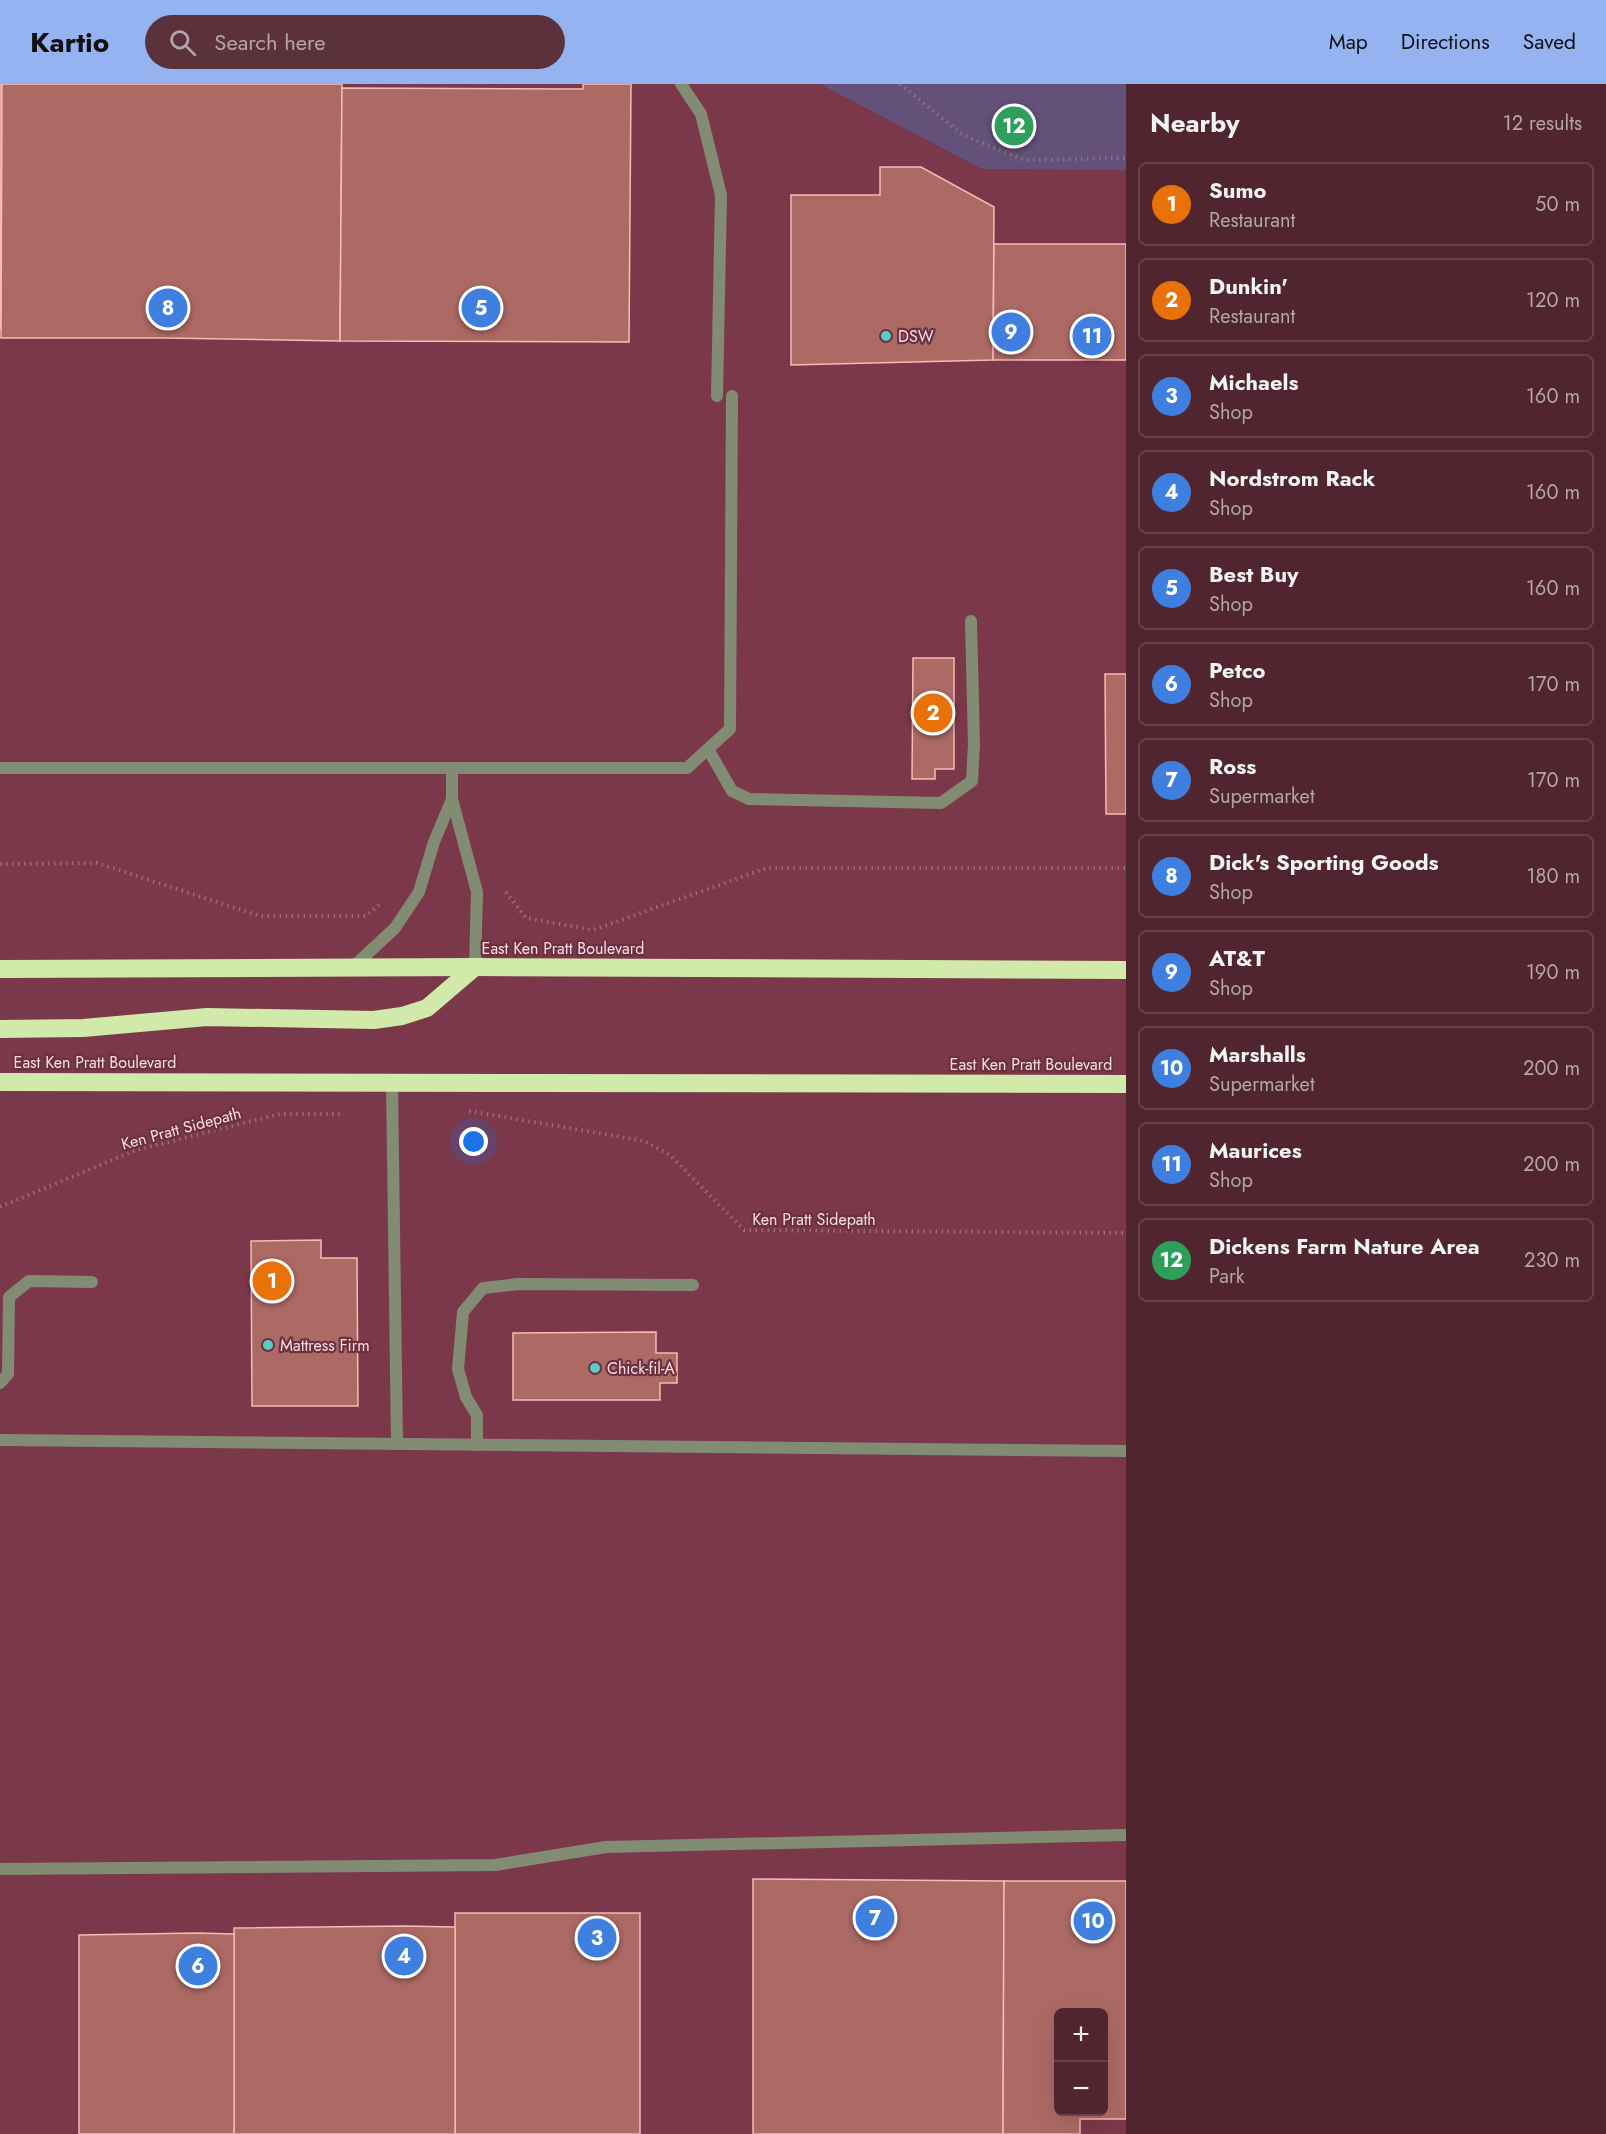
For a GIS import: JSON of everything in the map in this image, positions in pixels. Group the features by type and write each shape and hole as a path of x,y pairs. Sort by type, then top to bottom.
{"highway":[{"name":"East Ken Pratt Boulevard","path":"0,969 475,967 1126,970"},
{"path":"0,1029 83,1028 207,1017 374,1020 402,1016 427,1008 475,967"},
{"name":"East Ken Pratt Boulevard","path":"0,1082 1126,1084"}],"lane":[{"path":"681,84 701,114 721,195 717,396"},
{"path":"0,768 687,768 730,729 732,396"},
{"path":"708,749 732,791 749,799 940,803 972,781 974,744 971,621"},
{"path":"452,768 452,799 477,892 475,967"},
{"path":"352,968 395,928 419,892 434,842 452,799"},
{"path":"392,1083 398,1444"},
{"path":"0,1383 8,1374 9,1297 28,1281 93,1282"},
{"path":"477,1445 477,1415 466,1397 458,1369 463,1312 483,1287 518,1284 693,1285"},
{"path":"0,1440 1126,1451"},
{"path":"0,1869 495,1865 606,1846 1126,1835"}],"path":[{"path":"900,84 963,135 1024,160 1126,158"},
{"path":"0,864 97,863 260,916 366,916 382,902"},
{"path":"506,892 526,918 593,930 767,868 1126,868"},
{"name":"Ken Pratt Sidepath","path":"468,1111 644,1141 670,1155 744,1230 1126,1233"},
{"name":"Ken Pratt Sidepath","path":"0,1207 136,1150 280,1114 341,1114"}],"shaded area":[{"path":"0,84 820,84 982,169 1126,170 1126,2134 0,2134"},
{"path":"820,84 1126,84 1126,170 982,169"}],"building":[{"path":"0,84 2,84 1,329 0,329"},
{"path":"2,84 342,84 340,341 1,338"},
{"path":"583,84 631,84 629,342 340,341 342,88 583,89"},
{"path":"880,167 921,167 994,207 993,360 791,365 791,195 880,195"},
{"path":"994,244 1126,244 1126,360 993,360"},
{"path":"913,658 954,658 954,769 935,769 935,779 912,779"},
{"path":"1105,674 1126,674 1126,814 1106,814"},
{"path":"321,1240 321,1258 357,1258 358,1406 252,1406 251,1241"},
{"name":"Chick-fil-A","path":"656,1332 656,1353 677,1353 677,1383 660,1383 660,1400 513,1400 513,1333"},
{"path":"753,1879 1004,1881 1003,2134 753,2134"},
{"path":"1004,1881 1126,1881 1126,2119 1080,2119 1080,2134 1003,2134"},
{"path":"455,1913 640,1913 640,2134 455,2134"},
{"path":"455,1927 455,2134 234,2134 234,1928"},
{"path":"234,1934 234,2134 79,2134 79,1935"}],"place":[{"name":"Dickens Farm Nature Area","path":"1014,126"},
{"name":"Dick's Sporting Goods","path":"168,308"},
{"name":"Best Buy","path":"481,308"},
{"name":"AT&T","path":"1011,332"},
{"name":"DSW","path":"886,336"},
{"name":"Maurices","path":"1092,336"},
{"name":"Dunkin'","path":"933,713"},
{"name":"Sumo","path":"272,1281"},
{"name":"Mattress Firm","path":"268,1345"},
{"name":"Chick-fil-A","path":"595,1368"},
{"name":"Ross","path":"875,1918"},
{"name":"Marshalls","path":"1093,1921"},
{"name":"Michaels","path":"597,1938"},
{"name":"Nordstrom Rack","path":"404,1956"},
{"name":"Petco","path":"198,1966"}]}
